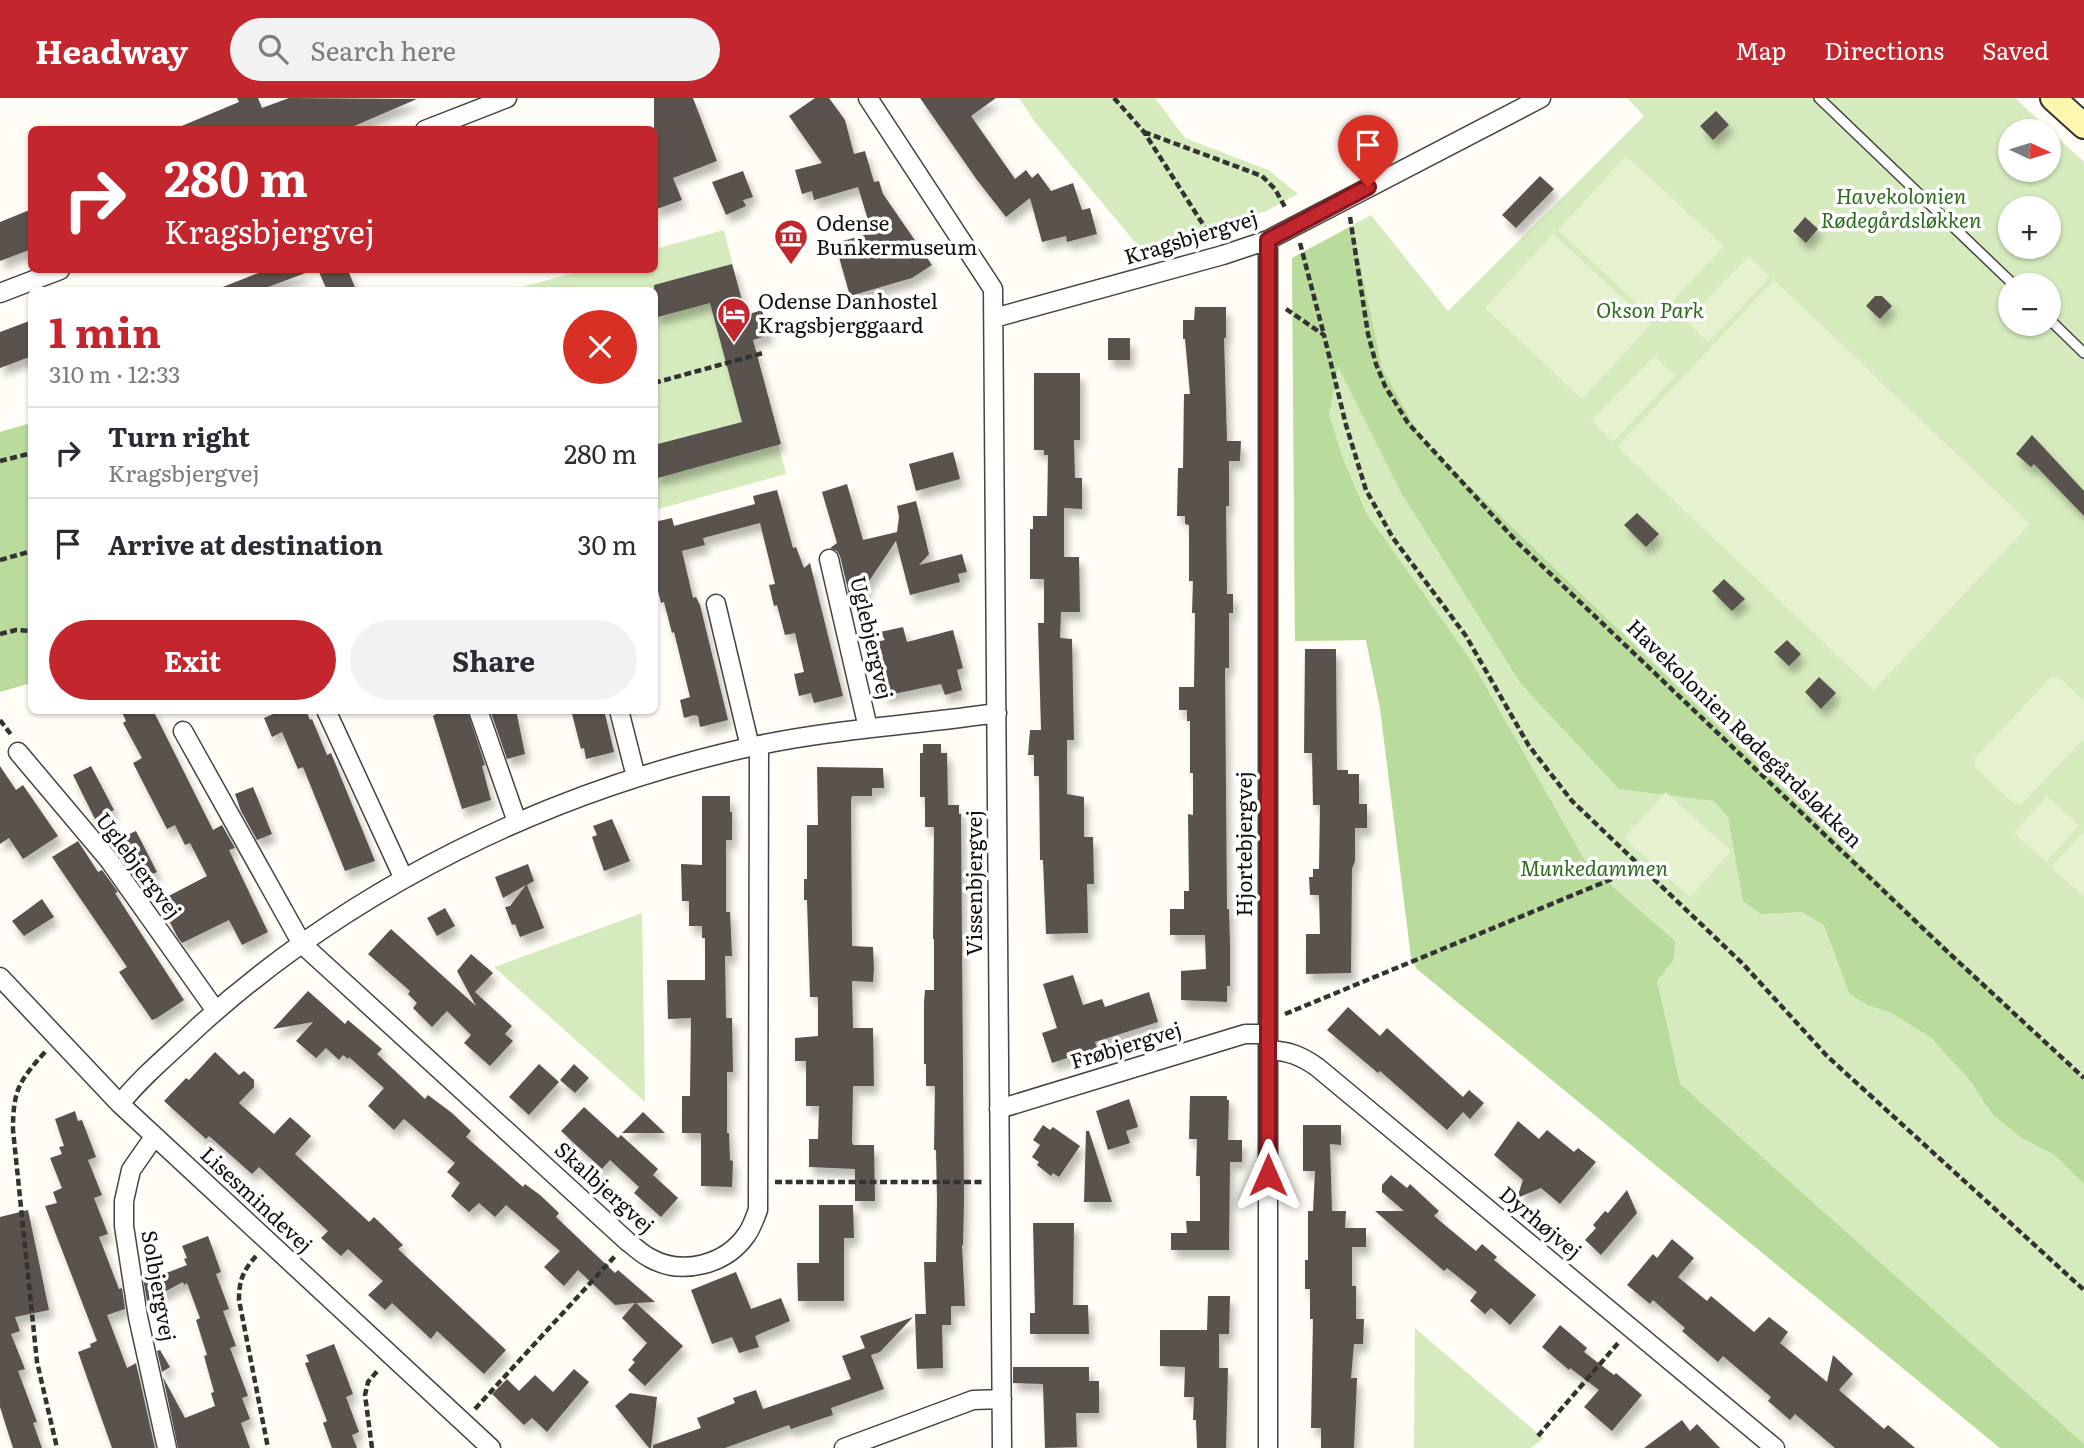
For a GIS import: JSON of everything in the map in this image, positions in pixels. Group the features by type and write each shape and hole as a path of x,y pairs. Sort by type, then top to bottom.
{"street":[{"path":"435,126 507,98"},
{"name":"Vissenbjergvej","path":"868,98 993,289 1002,1448"},
{"name":"Kragsbjergvej","path":"994,318 1223,255 1268,240 1541,98"},
{"path":"2053,98 2084,127"},
{"name":"Hjortebjergvej","path":"1268,240 1268,1448"},
{"path":"0,293 52,273"},
{"name":"Uglebjergvej","path":"829,559 868,728"},
{"path":"716,604 755,746"},
{"name":"Uglebjergvej","path":"120,1104 136,1083 216,1011 302,944 404,879 517,822 636,777 755,746 868,728 933,723 997,713"},
{"path":"328,714 404,879"},
{"path":"479,714 517,822"},
{"path":"620,714 636,777"},
{"path":"183,731 302,944"},
{"name":"Skalbjergvej","path":"302,944 628,1242 650,1258 676,1267 703,1265 728,1254 747,1235 758,1210 760,1182 755,746"},
{"name":"Uglebjergvej","path":"18,752 109,860 216,1011"},
{"name":"Lisesmindevej","path":"0,977 154,1137 491,1448"},
{"name":"Frøbjergvej","path":"999,1109 1245,1034 1268,1035"},
{"name":"Dyrhøjvej","path":"1268,1035 1286,1051 1301,1056 1317,1067 1631,1328 1769,1447"},
{"name":"Solbjergvej","path":"154,1137 131,1170 124,1201 124,1226 138,1317 167,1448"},
{"path":"844,1448 974,1400 1002,1399"}],"lane":[{"path":"1819,98 2001,273"},
{"path":"2061,331 2084,353"}],"path":[{"path":"1114,98 1144,132 1223,255"},
{"path":"1144,132 1262,176 1275,189 1295,225 1346,425 1366,490 1393,538 1466,636 1529,746 1572,801 1743,964 1827,1056 2084,1290"},
{"name":"Havekolonien Rødegårdsløkken","path":"1347,198 1368,334 1385,386 1408,423 1518,543 2084,1078"},
{"path":"1268,296 1324,335"},
{"path":"658,382 763,353"},
{"path":"0,461 28,454"},
{"path":"0,560 28,552"},
{"path":"0,634 16,630 28,631"},
{"path":"1268,1035 1641,867"},
{"path":"57,1448 37,1362 13,1130 13,1104 22,1079 58,1038"},
{"path":"760,1182 1000,1182"},
{"path":"268,1242 243,1271 239,1284 239,1300 268,1448"},
{"path":"463,1422 628,1242"},
{"path":"1538,1436 1631,1328"},
{"path":"372,1448 365,1395 368,1382 391,1356"}],"green space":[{"path":"1019,98 1155,98 1185,138 1268,170 1298,194 1266,211 1139,247 1035,122"},
{"name":"Okson Park","path":"1627,98 2015,98 2038,119 1998,119 1998,182 2062,182 2062,142 2084,162 2084,1448 2000,1448 1417,969 1411,957 1380,708 1366,640 1295,641 1292,258 1371,215 1448,311 1644,116"},
{"name":"Okson Park","path":"1626,156 1724,246 1655,320 1558,230"},
{"name":"Munkedammen","path":"1352,226 1382,368 1422,440 2084,1080 2084,1184 2055,1155 2022,1138 1993,1115 1969,1079 1930,1037 1890,1012 1867,1005 1849,993 1824,925 1802,912 1761,914 1743,901 1728,817 1714,801 1619,789 1521,684 1402,494 1338,366 1329,415 1344,461 1366,513 1470,659 1587,864 1675,941 1674,959 1657,981 1680,1084 2084,1444 2084,1448 2000,1448 1417,969 1411,957 1380,708 1366,640 1295,641 1292,258"},
{"path":"724,230 786,474 658,509 658,287 522,287 573,273 658,273 658,248"},
{"path":"1553,234 1651,324 1582,399 1485,308"},
{"path":"1749,256 1770,277 1708,342 1686,321"},
{"path":"1774,280 2030,524 1874,690 1617,447"},
{"path":"1654,356 1676,376 1613,442 1591,421"},
{"path":"28,424 28,684 0,692 0,432"},
{"path":"2051,677 2059,677 2084,701 2084,739 2021,804 2014,804 1975,767 1975,758"},
{"path":"1666,792 1731,851 1690,897 1624,838"},
{"path":"2047,796 2079,825 2046,862 2014,833"},
{"path":"2084,831 2084,895 2083,896 2051,867"},
{"path":"642,913 645,1102 494,967"},
{"path":"1415,1328 1544,1438 1531,1448 1414,1448"}],"building":[{"path":"237,98 258,98 262,108 289,98 417,99 354,126 182,126 239,102"},
{"path":"654,98 693,98 717,161 673,178 682,200 658,209 658,126 654,126"},
{"path":"815,98 829,98 845,120 854,154 865,151 874,182 879,181 883,194 932,265 912,278 850,296 835,243 872,233 858,187 814,200 812,191 802,194 795,170 822,163 789,116"},
{"path":"920,98 996,98 971,116 1015,179 1026,170 1032,178 1038,173 1051,191 1073,183 1082,210 1090,208 1097,234 1067,242 1066,236 1042,242 1030,198 1006,217"},
{"path":"1716,111 1729,125 1713,140 1700,126"},
{"path":"743,171 753,197 743,200 746,206 726,215 712,182"},
{"path":"1540,176 1554,189 1516,228 1502,215"},
{"path":"28,211 28,250 0,261 0,222"},
{"path":"1805,217 1818,229 1806,243 1793,231"},
{"path":"732,264 746,315 762,310 769,335 753,340 781,444 658,478 658,444 742,422 710,303 658,317 658,287 654,285"},
{"path":"258,273 306,273 268,287 223,287"},
{"path":"319,273 349,273 355,287 326,287"},
{"path":"1875,296 1882,296 1892,306 1880,319 1866,306"},
{"path":"1195,307 1226,307 1224,338 1227,441 1241,441 1240,461 1229,461 1229,506 1226,506 1227,594 1233,594 1233,613 1229,613 1229,668 1225,668 1227,909 1230,944 1230,986 1227,986 1227,1002 1181,1000 1181,971 1206,969 1205,935 1170,935 1170,909 1184,909 1184,891 1189,891 1188,814 1193,815 1190,721 1187,721 1187,710 1179,710 1179,687 1194,687 1195,613 1192,613 1193,581 1189,581 1189,525 1185,524 1185,516 1177,516 1178,468 1183,468 1184,394 1190,394 1183,320 1194,320"},
{"path":"28,322 28,358 0,368 0,332"},
{"path":"1108,338 1130,338 1130,360 1108,360"},
{"path":"1034,373 1080,373 1080,440 1074,440 1075,478 1082,478 1082,509 1064,508 1064,557 1079,557 1080,612 1061,612 1060,638 1072,639 1074,740 1067,740 1067,794 1084,797 1084,837 1093,837 1094,884 1087,884 1088,933 1046,934 1043,860 1040,860 1039,776 1034,776 1034,755 1028,755 1030,730 1041,730 1038,623 1044,623 1044,579 1030,579 1030,529 1033,529 1033,516 1047,516 1048,455 1044,455 1044,450 1034,450"},
{"path":"2032,435 2084,491 2084,516 2034,464 2031,467 2016,454"},
{"path":"953,452 960,479 916,491 909,464"},
{"path":"847,484 863,540 897,532 897,506 916,501 929,554 919,565 962,554 967,572 958,574 960,582 910,595 896,541 865,587 867,595 852,607 840,556 830,548 837,543 822,492"},
{"path":"777,490 793,548 796,547 804,568 810,563 843,696 814,703 811,693 799,696 794,674 804,672 795,633 785,635 777,605 774,606 769,585 775,584 760,523 703,538 705,545 682,551 693,598 696,597 700,605 728,720 700,727 698,716 684,718 680,700 690,697 674,632 672,633 664,602 661,603 658,591 658,521 672,518 674,526 755,504 753,496"},
{"path":"1637,513 1659,534 1646,547 1624,525"},
{"path":"1724,579 1745,599 1732,611 1712,591"},
{"path":"903,627 907,642 953,630 963,668 957,670 962,690 945,695 941,684 884,696 874,653 878,652 875,642 885,640 880,632"},
{"path":"1787,640 1801,654 1789,666 1774,652"},
{"path":"1305,649 1336,649 1337,770 1359,774 1359,804 1367,804 1367,828 1355,828 1351,973 1306,974 1306,934 1320,934 1319,895 1310,895 1309,877 1313,877 1313,869 1319,869 1320,805 1313,805 1312,753 1304,753"},
{"path":"1819,677 1836,693 1821,709 1805,692"},
{"path":"123,714 155,714 213,830 222,825 235,848 229,850 268,932 242,945 229,920 182,943 178,938 159,901 207,876 190,843 185,845 175,825 167,829 133,763 142,758 123,723 126,721"},
{"path":"273,714 308,714 310,720 312,719 327,755 331,753 375,861 345,871 303,767 298,769 282,732 272,737 264,718"},
{"path":"468,714 485,765 482,766 491,800 462,809 433,716"},
{"path":"491,714 517,714 525,754 507,759"},
{"path":"572,714 605,714 614,752 586,759 584,748 581,749"},
{"path":"923,744 941,744 941,753 947,753 948,805 959,805 961,814 962,1245 965,1306 951,1306 951,1325 942,1325 943,1368 917,1369 915,1314 926,1314 924,1262 936,1262 937,1200 934,1150 935,1086 926,1086 924,1064 925,990 934,990 934,827 925,827 925,797 920,797 920,753 923,753"},
{"path":"0,766 16,790 23,785 58,836 23,859 9,838 0,844"},
{"path":"91,766 114,810 95,819 73,775"},
{"path":"817,767 883,768 884,788 872,788 872,796 852,796 851,800 852,946 873,947 874,969 873,982 852,981 853,1028 873,1028 874,1086 853,1086 852,1142 853,1145 874,1145 875,1201 855,1201 855,1169 809,1167 809,1139 818,1139 819,1106 806,1106 806,1061 795,1061 795,1038 818,1036 818,997 810,997 807,900 804,900 804,879 807,879 807,825 818,825"},
{"path":"253,787 272,834 257,840 235,794"},
{"path":"702,796 730,796 732,812 732,840 726,840 726,912 730,912 732,956 725,956 726,1018 732,1018 733,1072 727,1072 727,1133 730,1160 733,1161 732,1187 701,1186 701,1133 682,1133 682,1096 690,1096 691,1018 668,1019 667,980 705,980 705,938 702,938 702,926 689,926 689,901 682,901 681,864 702,865"},
{"path":"612,819 630,861 604,871 592,837 597,835 593,826"},
{"path":"136,831 157,872 138,881 121,857 125,854 118,839"},
{"path":"78,841 98,872 102,870 118,892 115,893 184,1000 157,1018 152,1020 119,972 127,967 52,857"},
{"path":"528,864 534,881 527,885 544,928 520,937 505,907 510,906 526,885 503,898 495,877"},
{"path":"42,899 54,917 24,936 12,921"},
{"path":"445,908 455,926 437,936 427,918"},
{"path":"391,929 476,1006 457,971 471,954 493,973 475,992 512,1026 505,1034 513,1041 490,1066 464,1043 471,1035 447,1011 432,1027 413,1008 417,1003 408,994 410,991 368,954"},
{"path":"1073,975 1083,1005 1102,999 1105,1007 1149,992 1158,1022 1095,1042 1097,1048 1052,1063 1042,1033 1057,1028 1043,984"},
{"path":"308,991 345,1024 348,1020 382,1049 377,1054 425,1099 428,1095 471,1131 466,1137 523,1187 525,1184 540,1195 559,1213 556,1217 615,1273 618,1270 655,1302 636,1303 683,1346 645,1386 628,1370 635,1362 632,1360 647,1343 622,1318 635,1303 615,1305 578,1270 564,1286 544,1267 560,1251 506,1205 495,1217 479,1203 469,1212 451,1196 460,1183 447,1172 455,1163 404,1119 394,1130 368,1106 384,1088 349,1057 348,1059 343,1055 339,1060 326,1048 316,1058 296,1041 313,1022 273,1029"},
{"path":"1348,1007 1380,1036 1387,1028 1463,1097 1469,1090 1484,1103 1470,1119 1463,1112 1447,1130 1380,1071 1378,1073 1327,1030"},
{"path":"215,1052 239,1075 244,1071 254,1080 254,1087 239,1103 274,1134 290,1117 311,1136 295,1154 369,1222 374,1217 403,1245 398,1249 506,1350 484,1374 437,1331 431,1339 392,1303 385,1310 368,1295 383,1281 348,1249 341,1256 321,1238 328,1231 259,1167 252,1174 209,1136 206,1139 164,1101 186,1078 189,1080"},
{"path":"539,1064 559,1082 529,1115 509,1097"},
{"path":"574,1064 589,1078 575,1093 560,1080"},
{"path":"1190,1096 1227,1096 1228,1140 1242,1140 1242,1162 1230,1162 1229,1250 1171,1250 1171,1233 1187,1233 1186,1221 1200,1221 1200,1176 1196,1176 1197,1139 1189,1139"},
{"path":"1129,1099 1138,1127 1126,1131 1130,1143 1108,1150 1096,1111"},
{"path":"584,1107 618,1138 621,1135 658,1169 653,1175 678,1198 661,1217 634,1193 639,1187 610,1160 602,1169 561,1131"},
{"path":"75,1111 78,1121 82,1120 96,1157 88,1160 102,1195 94,1198 108,1234 99,1237 119,1289 122,1288 125,1309 107,1315 127,1368 136,1363 155,1448 112,1448 78,1352 91,1347 90,1344 97,1341 45,1206 57,1203 53,1192 62,1188 50,1158 62,1154 59,1147 64,1146 55,1119"},
{"path":"643,1112 665,1133 622,1133"},
{"path":"1518,1121 1539,1139 1547,1130 1574,1152 1578,1148 1596,1162 1560,1204 1541,1188 1517,1198 1523,1180 1494,1155"},
{"path":"1043,1125 1050,1130 1053,1127 1080,1146 1059,1177 1053,1173 1051,1176 1037,1165 1039,1162 1032,1157 1040,1145 1033,1140"},
{"path":"1303,1125 1341,1125 1341,1145 1330,1144 1332,1211 1346,1211 1345,1228 1366,1228 1366,1247 1352,1247 1352,1286 1356,1286 1356,1319 1364,1319 1363,1344 1354,1344 1351,1378 1357,1378 1354,1448 1321,1448 1321,1428 1311,1428 1313,1319 1310,1319 1310,1289 1305,1289 1305,1260 1308,1260 1308,1211 1313,1211 1315,1171 1303,1171"},
{"path":"1086,1131 1089,1131 1112,1202 1084,1202"},
{"path":"1391,1175 1407,1188 1410,1184 1439,1211 1434,1216 1476,1251 1482,1244 1497,1257 1494,1260 1536,1295 1510,1325 1491,1308 1485,1314 1470,1301 1477,1292 1447,1268 1444,1271 1375,1211 1404,1211 1382,1192 1382,1185"},
{"path":"1627,1190 1637,1213 1601,1255 1585,1240 1596,1228 1593,1225 1605,1211 1608,1213"},
{"path":"819,1205 853,1205 854,1238 844,1238 844,1301 798,1301 797,1263 819,1263"},
{"path":"28,1210 49,1310 15,1317 20,1331 11,1334 25,1369 18,1371 37,1422 33,1423 42,1448 13,1448 0,1407 0,1217"},
{"path":"1033,1223 1074,1223 1073,1305 1088,1305 1089,1334 1030,1334 1030,1313 1035,1313"},
{"path":"208,1236 221,1272 216,1274 229,1309 223,1311 236,1346 230,1348 248,1396 242,1398 250,1419 241,1423 250,1448 178,1448 163,1377 185,1418 215,1406 204,1356 207,1355 196,1320 200,1318 187,1283 184,1285 183,1282 147,1301 143,1278 149,1275 151,1279 187,1265 182,1246"},
{"path":"1672,1239 1694,1258 1678,1277 1707,1301 1711,1296 1754,1332 1769,1317 1788,1332 1780,1343 1827,1382 1833,1355 1853,1374 1839,1390 1884,1429 1888,1425 1915,1448 1835,1448 1795,1414 1790,1420 1768,1401 1771,1397 1723,1356 1718,1362 1682,1331 1685,1328 1653,1300 1650,1304 1627,1285 1653,1254 1657,1258"},
{"path":"736,1272 751,1309 781,1298 790,1321 755,1336 759,1347 739,1353 732,1337 712,1344 691,1290"},
{"path":"1208,1296 1230,1296 1229,1334 1219,1334 1219,1368 1228,1368 1226,1448 1197,1448 1196,1420 1193,1420 1194,1397 1184,1397 1185,1367 1160,1366 1160,1330 1207,1330"},
{"path":"913,1317 880,1352 871,1355 884,1389 831,1408 833,1415 791,1429 789,1425 725,1448 653,1448 653,1445 701,1428 697,1418 735,1403 733,1398 756,1390 763,1409 851,1379 842,1356 865,1348 860,1336"},
{"path":"1560,1325 1587,1348 1584,1352 1614,1375 1616,1373 1642,1395 1612,1431 1584,1407 1599,1390 1570,1368 1569,1370 1542,1347"},
{"path":"334,1344 353,1394 346,1397 359,1432 352,1435 357,1448 332,1448 323,1423 327,1421 305,1363 309,1362 306,1355"},
{"path":"160,1350 170,1367 162,1372 157,1351"},
{"path":"1013,1367 1089,1367 1089,1381 1099,1381 1099,1413 1076,1413 1077,1447 1045,1448 1043,1384 1013,1383"},
{"path":"574,1369 589,1382 547,1432 532,1418 524,1425 492,1394 507,1379 519,1391 535,1375 553,1392"},
{"path":"630,1393 657,1397 651,1448 615,1406"},
{"path":"1682,1420 1690,1431 1697,1424 1720,1448 1644,1448"}],"place":[{"name":"Odense Bunkermuseum","path":"791,266"},
{"name":"Odense Danhostel Kragsbjerggaard","path":"734,344"}],"route":[{"path":"1268,1175 1268,240 1368,187"}]}
